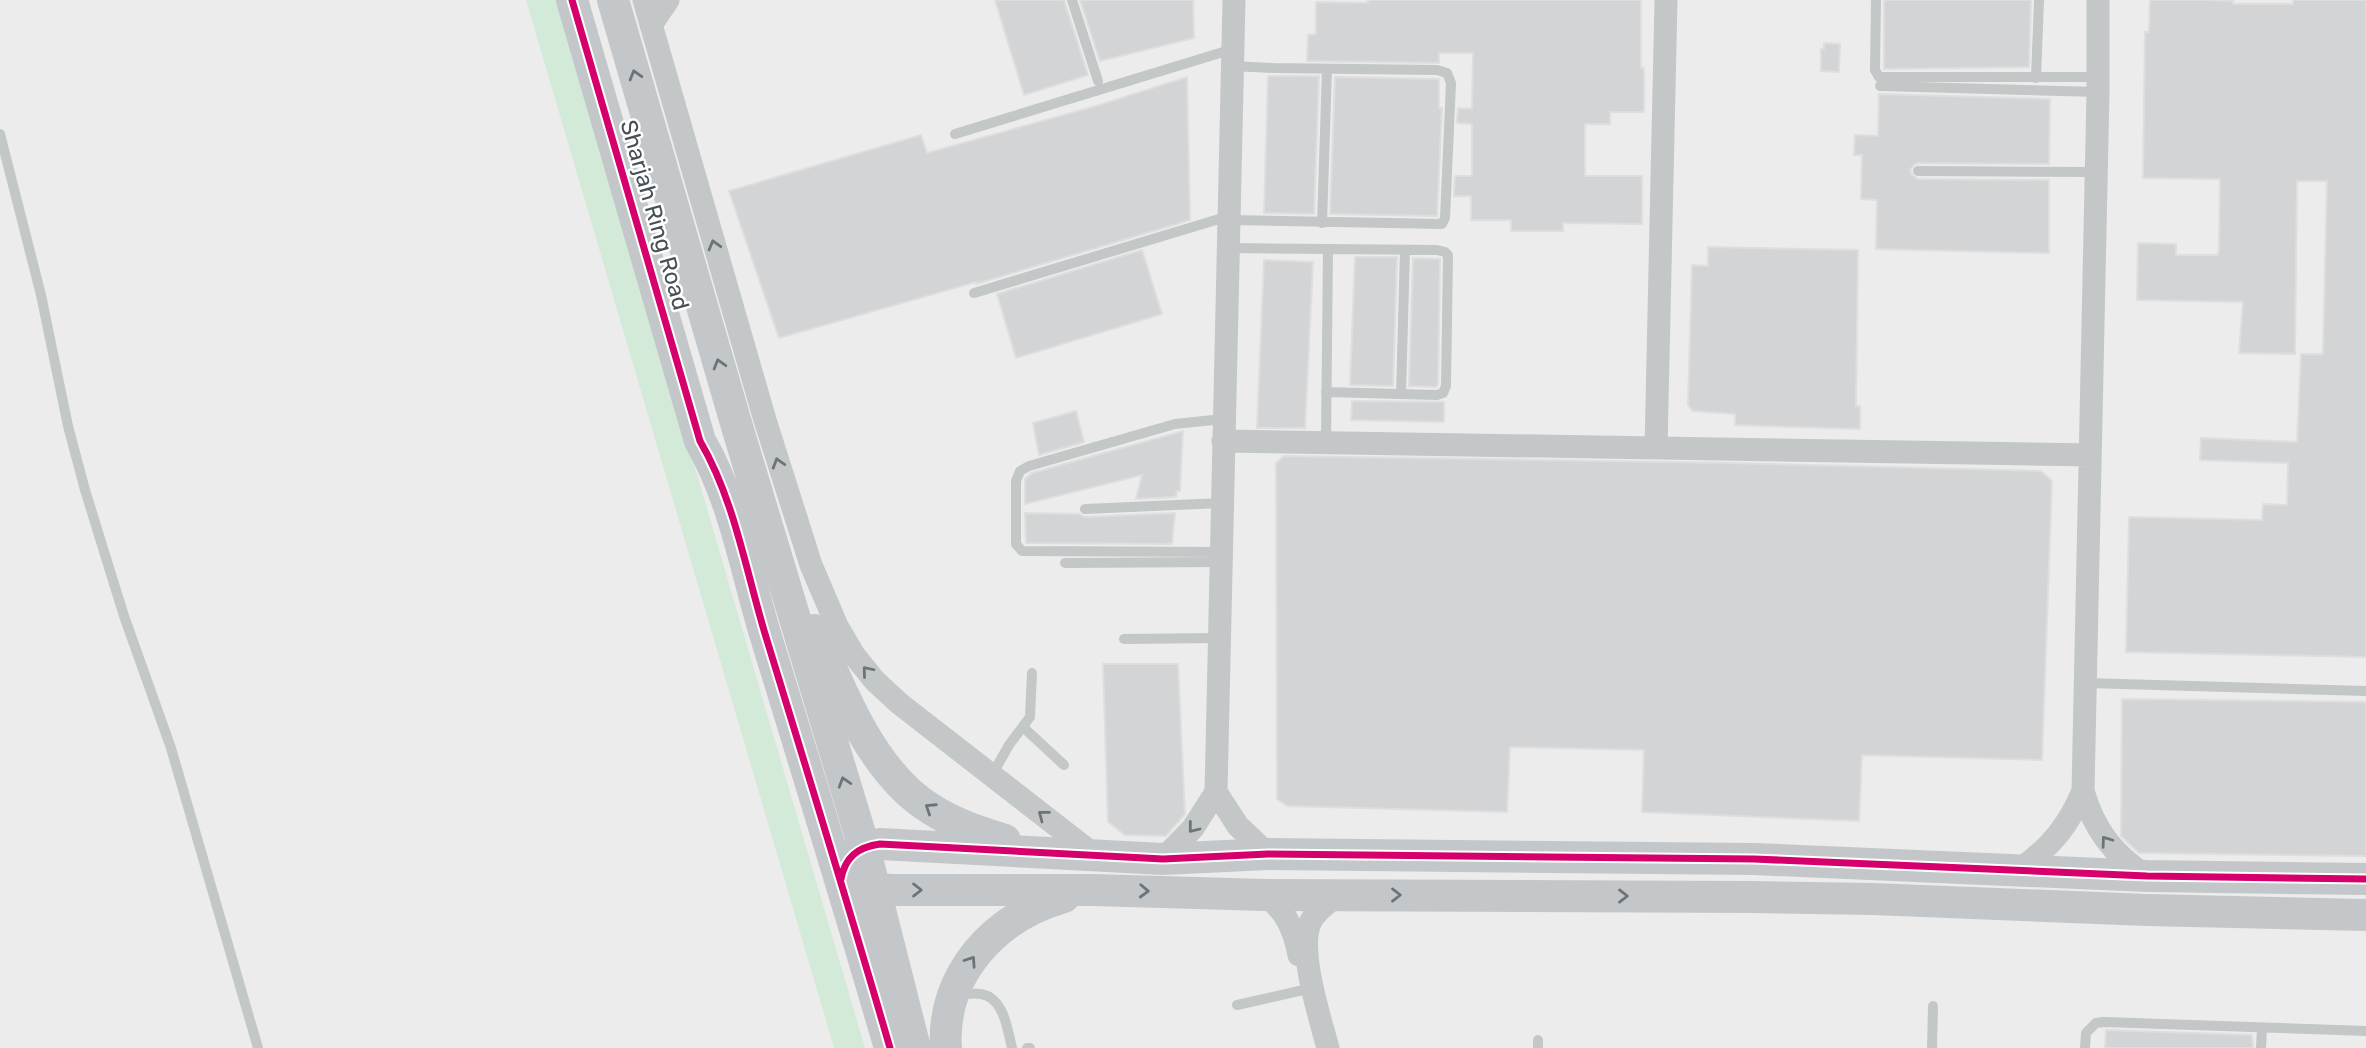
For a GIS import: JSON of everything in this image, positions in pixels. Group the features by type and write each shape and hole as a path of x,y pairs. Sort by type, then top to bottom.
{"street":[{"name":"Sharjah Ring Road","path":"572,0 700,441"},
{"path":"613,0 737,430 890,1048"},
{"path":"644,0 799,532 828,607 853,655 875,681 900,704 1097,857"},
{"path":"651,24 668,0"},
{"path":"1163,859 1193,828 1216,792 1234,0"},
{"path":"1656,448 1666,0"},
{"path":"2098,0 2083,791 2089,812 2112,850 2147,876"},
{"path":"737,430 761,476 816,632 857,720 885,767 905,790 930,809 968,828 1011,842 1063,854"},
{"path":"1223,430 1326,442 2090,455"},
{"path":"700,441 724,492 756,603 846,863 863,883 875,888 1265,895 1872,899 2366,915"},
{"path":"700,441 706,488 868,1048"},
{"path":"2020,869 2052,844 2075,810 2083,791"},
{"path":"1216,792 1238,827 1268,854"},
{"path":"846,863 880,844 1163,859 1268,854 1754,859 2147,876 2366,879"},
{"path":"875,888 915,1048"},
{"path":"946,1048 951,1001 969,960 991,935 1016,917 1044,903 1093,890"},
{"path":"1328,1048 1311,984 1307,931 1316,913 1339,894"},
{"path":"1265,895 1288,919 1302,968 1311,984"}],"lane":[{"path":"1072,0 1098,81"},
{"path":"1876,0 1875,70 1879,77 2036,78 2098,85"},
{"path":"2036,78 2039,0"},
{"path":"955,134 1233,57 1327,69 1437,70 1447,73 1451,83 1444,221 1439,225 1229,218 974,293"},
{"path":"1322,223 1327,69"},
{"path":"1880,86 2098,85"},
{"path":"0,134 41,295 68,426 85,490 124,616 171,748 258,1048"},
{"path":"1918,171 2096,172"},
{"path":"1228,248 1437,250 1448,255 1445,390 1440,394 1326,392"},
{"path":"1326,442 1328,249"},
{"path":"1401,394 1405,250"},
{"path":"1221,557 1023,551 1016,544 1016,481 1020,471 1029,466 1175,424 1223,430"},
{"path":"1085,509 1222,503"},
{"path":"1065,564 1221,557"},
{"path":"1124,639 1219,638"},
{"path":"992,775 1031,713 1032,673"},
{"path":"2086,683 2366,691"},
{"path":"1023,727 1064,765"},
{"path":"1237,1005 1311,984"},
{"path":"951,1001 968,994 986,996 993,1000 1003,1011 1012,1048"},
{"path":"1932,1048 1933,1006"},
{"path":"2085,1048 2086,1033 2096,1023 2104,1022 2366,1031"},
{"path":"2261,1048 2262,1028"}],"green space":[{"path":"526,0 558,0 865,1048 834,1048"}],"building":[{"path":"995,0 1064,0 1088,75 1024,95"},
{"path":"1080,0 1193,0 1194,38 1100,61"},
{"path":"1368,0 1641,0 1644,112 1610,112 1610,124 1585,124 1585,176 1642,176 1642,224 1563,223 1563,231 1511,231 1511,220 1471,220 1471,196 1454,196 1455,176 1472,176 1472,124 1457,123 1458,108 1472,109 1473,53 1439,53 1439,63 1307,61 1308,35 1316,34 1316,2 1368,3"},
{"path":"1884,0 2031,0 2029,67 1884,69"},
{"path":"2150,0 2293,4 2293,0 2366,0 2366,657 2126,652 2129,517 2262,520 2263,504 2287,505 2288,463 2200,460 2201,438 2297,442 2301,354 2323,354 2327,181 2297,181 2295,354 2239,353 2243,302 2137,300 2138,243 2176,244 2176,255 2218,255 2219,248 2220,179 2143,178 2145,32 2149,32"},
{"path":"1824,43 1840,44 1839,72 1821,71 1821,49 1824,49"},
{"path":"1268,76 1319,76 1314,214 1264,213"},
{"path":"1187,77 1190,220 976,284 779,338 729,191 921,135 927,153 1096,106"},
{"path":"1335,77 1439,79 1439,108 1442,108 1437,216 1330,214"},
{"path":"1879,94 2050,99 2049,164 1918,163 1910,170 1918,179 2049,180 2049,253 1876,249 1877,200 1861,199 1862,155 1854,155 1855,135 1878,136"},
{"path":"1708,247 1858,250 1856,406 1860,406 1860,429 1735,425 1735,414 1693,411 1688,405 1692,265 1708,266"},
{"path":"1142,250 1162,314 1016,358 997,294"},
{"path":"1355,257 1397,257 1393,386 1350,385"},
{"path":"1413,258 1440,259 1436,387 1409,386"},
{"path":"1264,260 1313,262 1305,428 1257,428"},
{"path":"1352,401 1444,402 1444,422 1351,420"},
{"path":"1076,411 1084,442 1039,455 1033,423"},
{"path":"1183,431 1180,491 1177,491 1176,497 1136,499 1142,475 1025,504 1025,479 1032,473"},
{"path":"1284,456 2041,471 2052,481 2042,760 1862,755 1859,821 1642,812 1644,750 1510,747 1507,812 1287,806 1277,799 1276,463"},
{"path":"1025,513 1079,514 1085,517 1175,513 1172,544 1026,543"},
{"path":"1103,664 1178,664 1185,814 1166,836 1125,835 1108,822"},
{"path":"2122,699 2366,702 2366,856 2139,853 2121,836"},
{"path":"2106,1030 2252,1035 2253,1048 2105,1048"}],"cycle path":[{"path":"572,0 700,441 722,488 739,537 766,637 890,1048"},
{"path":"841,879 849,859 854,854 880,844 1163,859 1268,854 1754,859 2147,876 2366,879"}]}
